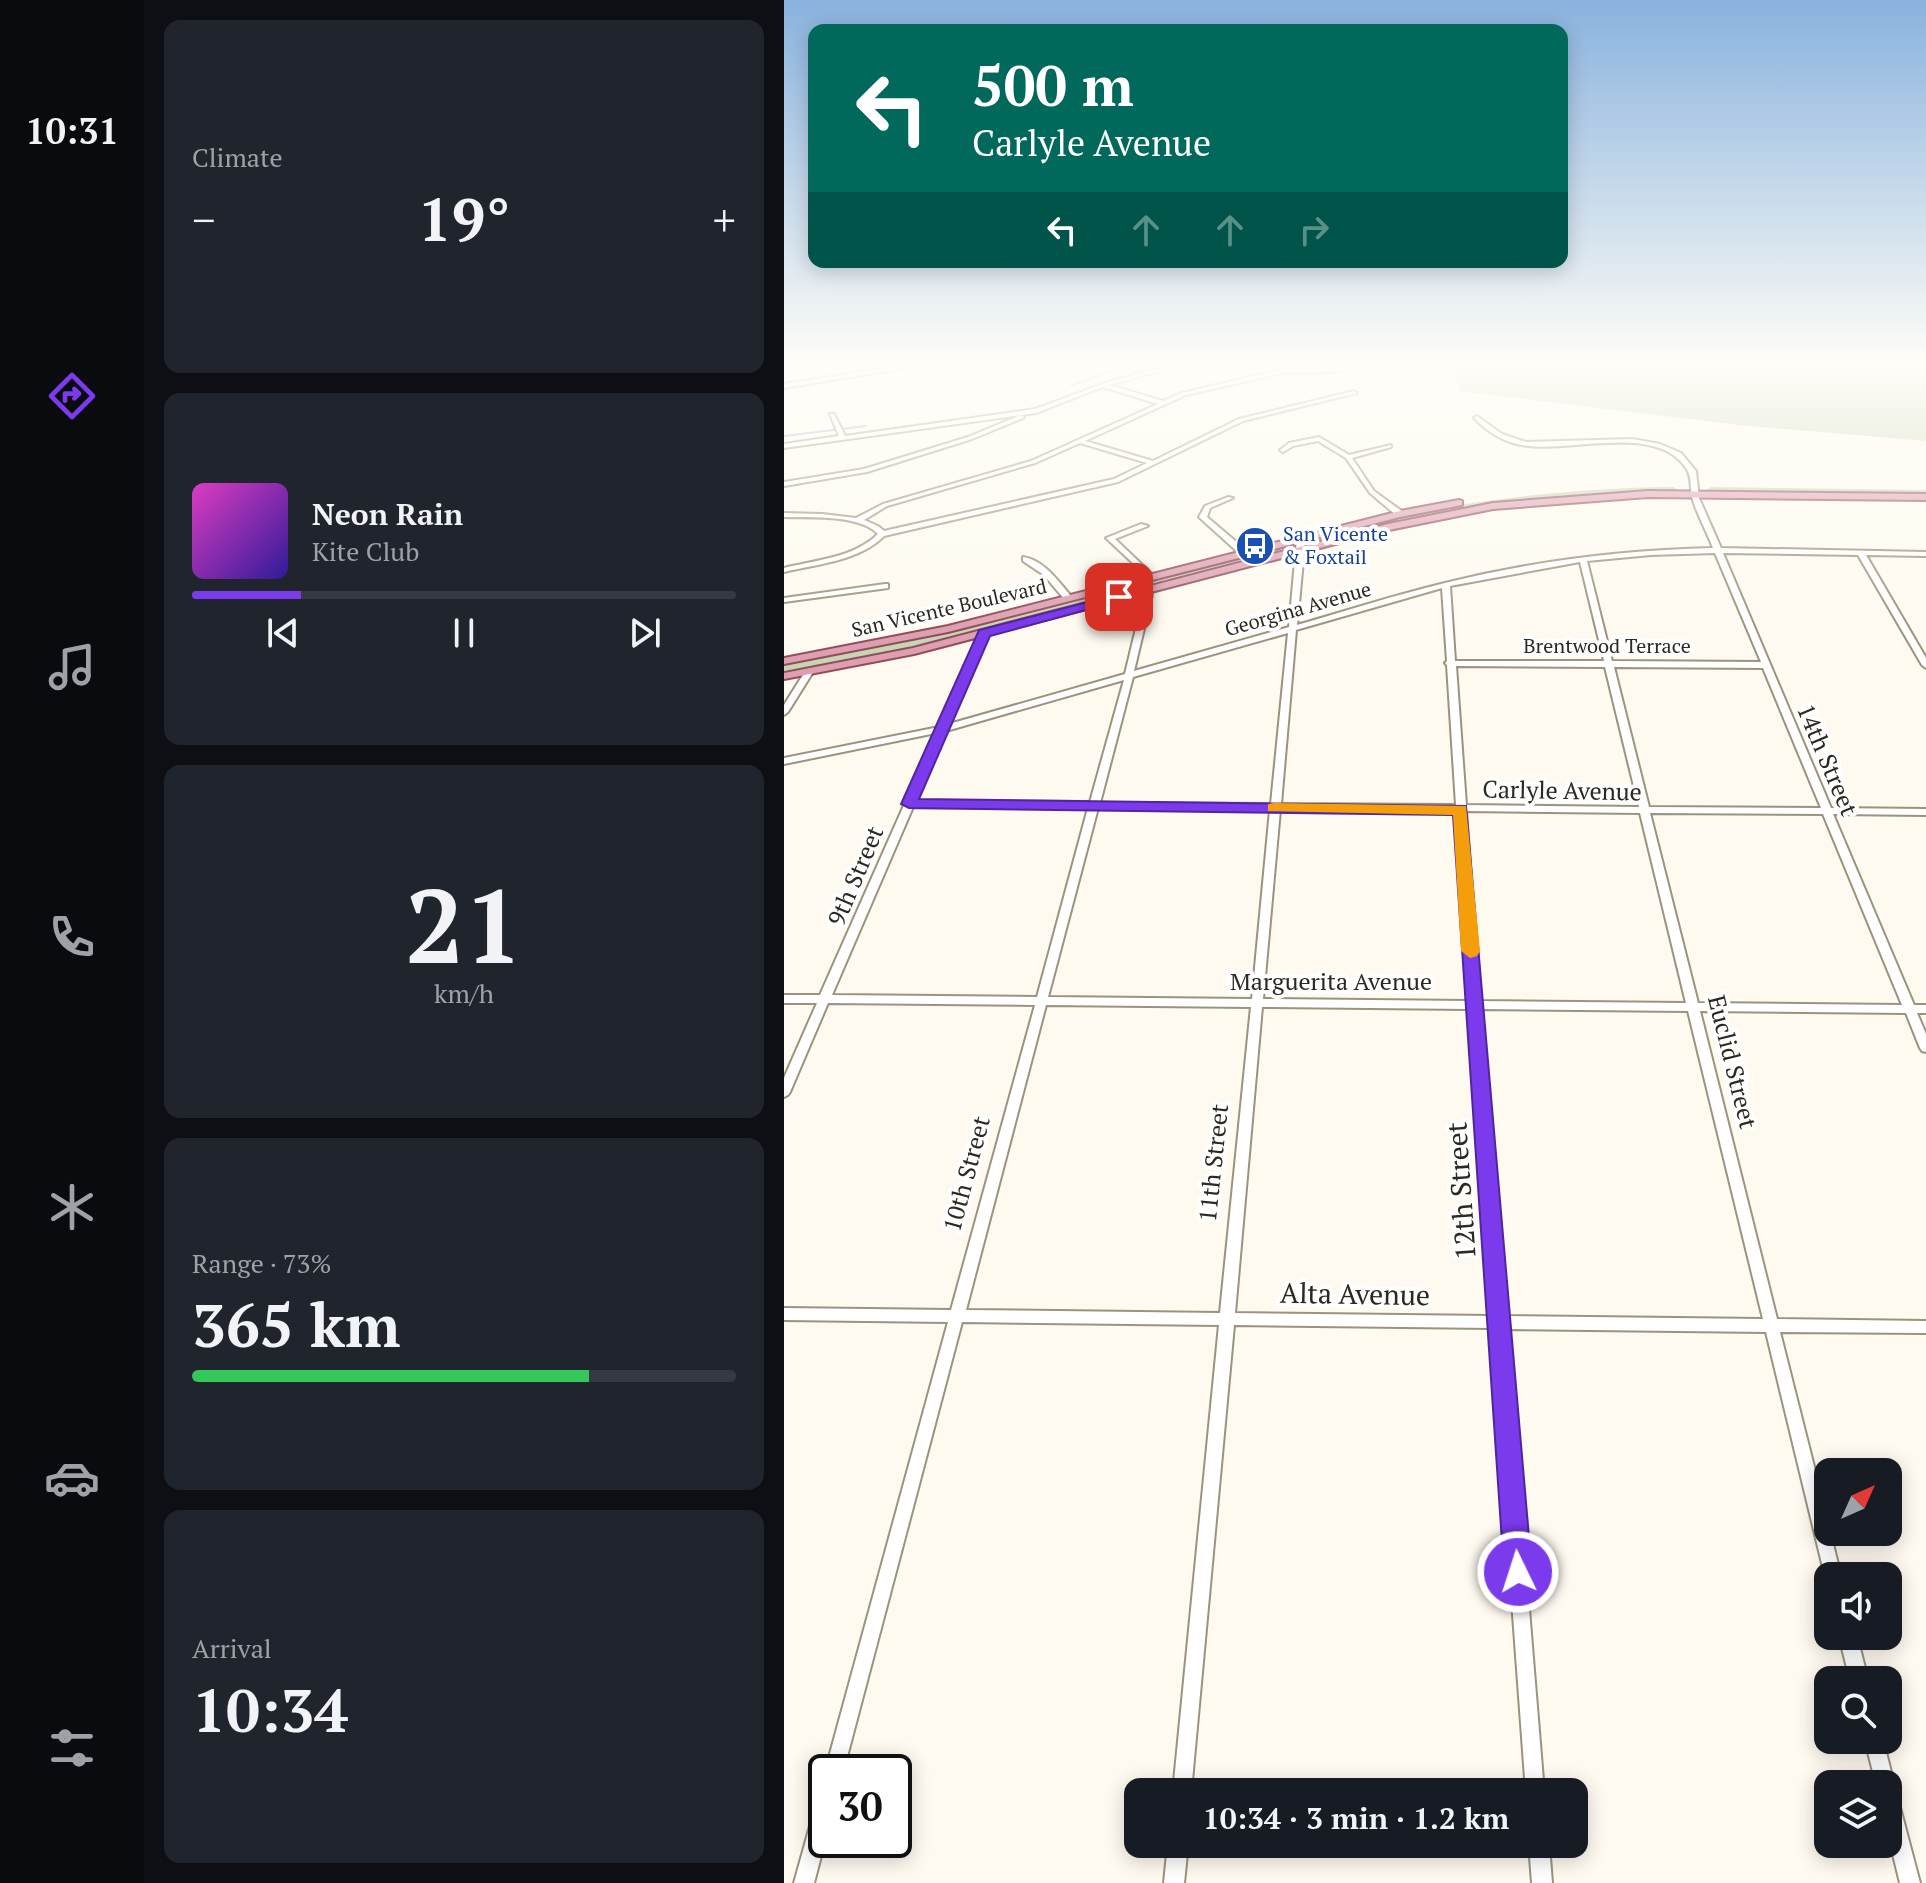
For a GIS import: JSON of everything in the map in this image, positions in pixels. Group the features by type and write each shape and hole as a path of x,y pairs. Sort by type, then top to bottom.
{"main road":[{"name":"San Vicente Boulevard","path":"784,661 897,640 1068,598 1148,584 1244,553 1300,545 1400,514 1535,492 1926,488"},
{"path":"784,676 984,633 1148,584 1300,545 1493,506 1696,490 1926,497"}],"street":[{"path":"784,484 873,469 923,453"},
{"path":"857,521 885,505 1033,462 1053,453"},
{"path":"1119,453 1154,463"},
{"path":"784,570 857,551 872,545 882,534 1098,486 1174,453"},
{"path":"1341,453 1348,457 1372,492 1400,514"},
{"path":"1348,457 1363,453"},
{"name":"14th Street","path":"1679,453 1691,463 1696,490 1719,551 1926,1048"},
{"path":"1230,498 1207,507 1203,517 1244,553"},
{"path":"784,515 857,521 876,526 882,534"},
{"path":"1144,526 1110,538 1148,584"},
{"name":"11th Street","path":"1183,1778 1300,545"},
{"name":"Georgina Avenue","path":"784,761 942,729 1446,585 1583,559 1719,551 1926,554"},
{"path":"1861,553 1926,665"},
{"path":"1026,559 1047,573 1068,598"},
{"name":"Euclid Street","path":"1583,559 1829,1562"},
{"name":"10th Street","path":"839,1754 1129,676 1148,584"},
{"name":"12th Street","path":"1446,585 1474,1005 1534,1778"},
{"path":"784,602 885,586"},
{"name":"9th Street","path":"784,1092 984,633"},
{"name":"Brentwood Terrace","path":"1449,663 1766,665"},
{"path":"784,712 809,672"},
{"name":"Carlyle Avenue","path":"909,804 1926,812"},
{"name":"Marguerita Avenue","path":"784,999 1926,1009"},
{"name":"Alta Avenue","path":"784,1314 1926,1327"},
{"path":"1902,1851 1910,1883"},
{"path":"804,1883 811,1858"},
{"path":"1174,1883 1177,1858"},
{"path":"1540,1858 1542,1883"}],"green space":[{"path":"1673,487 1680,490 1560,497 1476,507 1323,542 1315,539 1358,524 1504,498 1605,489"},
{"path":"1711,487 1926,490 1926,495 1706,490"},
{"path":"1277,547 1283,552 1035,617 910,647 784,671 784,665 927,636"}],"slow traffic":[{"path":"1274,808 1460,810 1470,951"}],"place":[{"name":"San Vicente & Foxtail","path":"1255,546"}],"route":[{"path":"1119,597 984,633 909,804 1460,810 1518,1572"}]}
